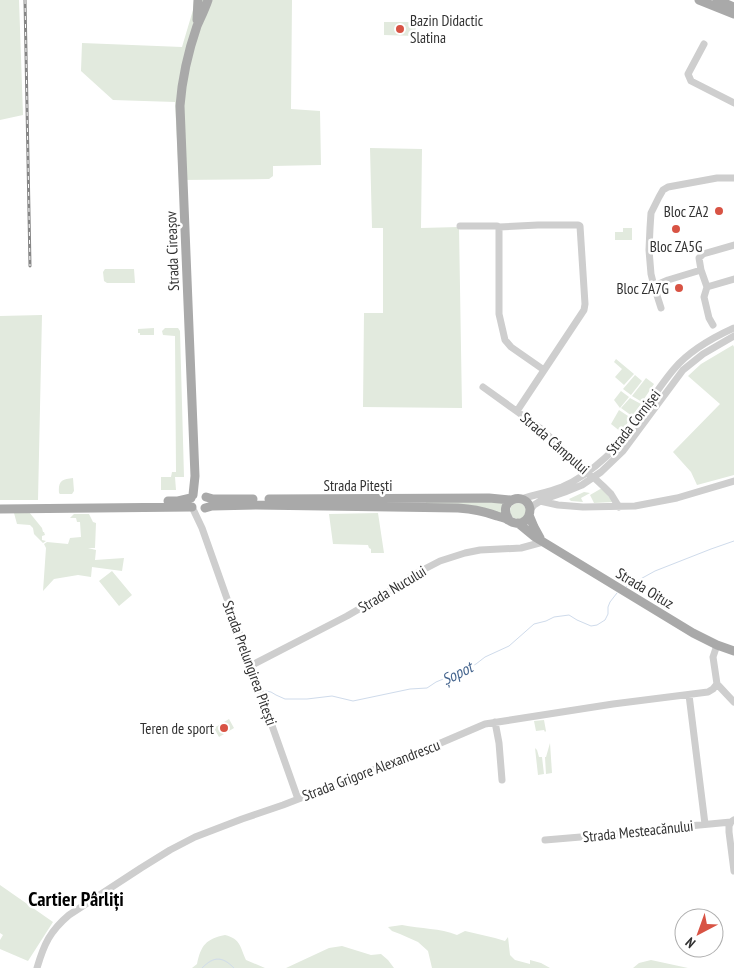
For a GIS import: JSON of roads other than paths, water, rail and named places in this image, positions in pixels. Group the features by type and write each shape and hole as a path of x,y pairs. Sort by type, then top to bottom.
{"main road":[{"name":"Strada Cireașov","path":"197,26 198,0"},
{"name":"Strada Cireașov","path":"192,496 195,476 180,106 185,69 197,26 208,0"},
{"path":"699,0 734,14"},
{"path":"718,0 734,7"},
{"name":"Strada Cireașov","path":"195,476 204,496"},
{"name":"Strada Pitești","path":"0,504 178,501 199,493 213,499 470,509 509,520"},
{"path":"192,496 190,504 192,508"},
{"path":"204,496 207,503 204,509"},
{"name":"Strada Pitești","path":"0,509 192,508 198,511 212,506 489,498 511,500"},
{"path":"530,513 524,522 518,524 509,520 505,511 508,503 514,499 521,499 528,504 534,527 543,542"},
{"name":"Strada Oituz","path":"518,524 543,542 686,629 717,646 733,649"}],"street":[{"path":"704,44 688,74 691,82 734,103"},
{"path":"662,308 654,286 649,250 651,213 663,190 668,187 704,179 734,178"},
{"path":"460,226 580,226 584,310 517,411"},
{"path":"499,227 499,314 505,340 510,347 544,370"},
{"path":"713,325 709,318 704,297 707,287 701,270 700,258 703,254 734,245"},
{"path":"654,286 701,270"},
{"path":"707,287 734,279"},
{"name":"Strada Cornișei","path":"521,499 562,487 588,472 607,457 634,425 675,368 688,356 701,351 731,333"},
{"name":"Strada Cornișei","path":"530,513 540,501 582,485 612,462 623,451 683,370 701,351"},
{"name":"Strada Câmpului","path":"483,387 540,428 611,494 619,507"},
{"path":"540,501 573,507 619,507 677,498 734,481"},
{"path":"567,492 567,502 573,507"},
{"name":"Strada Prelungirea Pitești","path":"192,508 202,528 298,799"},
{"name":"Strada Prelungirea Pitești","path":"202,528 204,509"},
{"name":"Strada Nucului","path":"250,666 347,616 415,574 440,561 480,550 516,549 543,542"},
{"path":"717,646 713,656 717,684 734,702"},
{"name":"Strada Grigore Alexandrescu","path":"37,968 46,944 58,924 141,868 195,837 422,751 485,724 613,704 708,692 717,684"},
{"path":"689,695 705,824"},
{"path":"495,722 502,780"},
{"name":"Strada Mesteacănului","path":"546,840 652,831 732,821"},
{"name":"Strada Mesteacănului","path":"732,821 729,826 729,832 734,871"}],"waterway":[{"name":"Șopot","path":"626,587 655,571 734,541"},
{"name":"Șopot","path":"266,691 285,699 332,696 353,701 410,689 427,688 448,677 462,674 485,657 509,646 534,624 554,617 569,615 591,626 597,625 605,620 610,602 617,593"},
{"path":"202,968 210,961 218,959 226,961 234,968"}],"railway":[{"path":"25,0 30,266"}],"place":[{"name":"Bazin Didactic Slatina","path":"400,29"},
{"name":"Bloc ZA2","path":"719,211"},
{"name":"Bloc ZA5G","path":"676,229"},
{"name":"Bloc ZA7G","path":"679,288"},
{"name":"Teren de sport","path":"224,728"}],"district":[{"name":"Cartier Pârliți","path":"76,899"}]}
